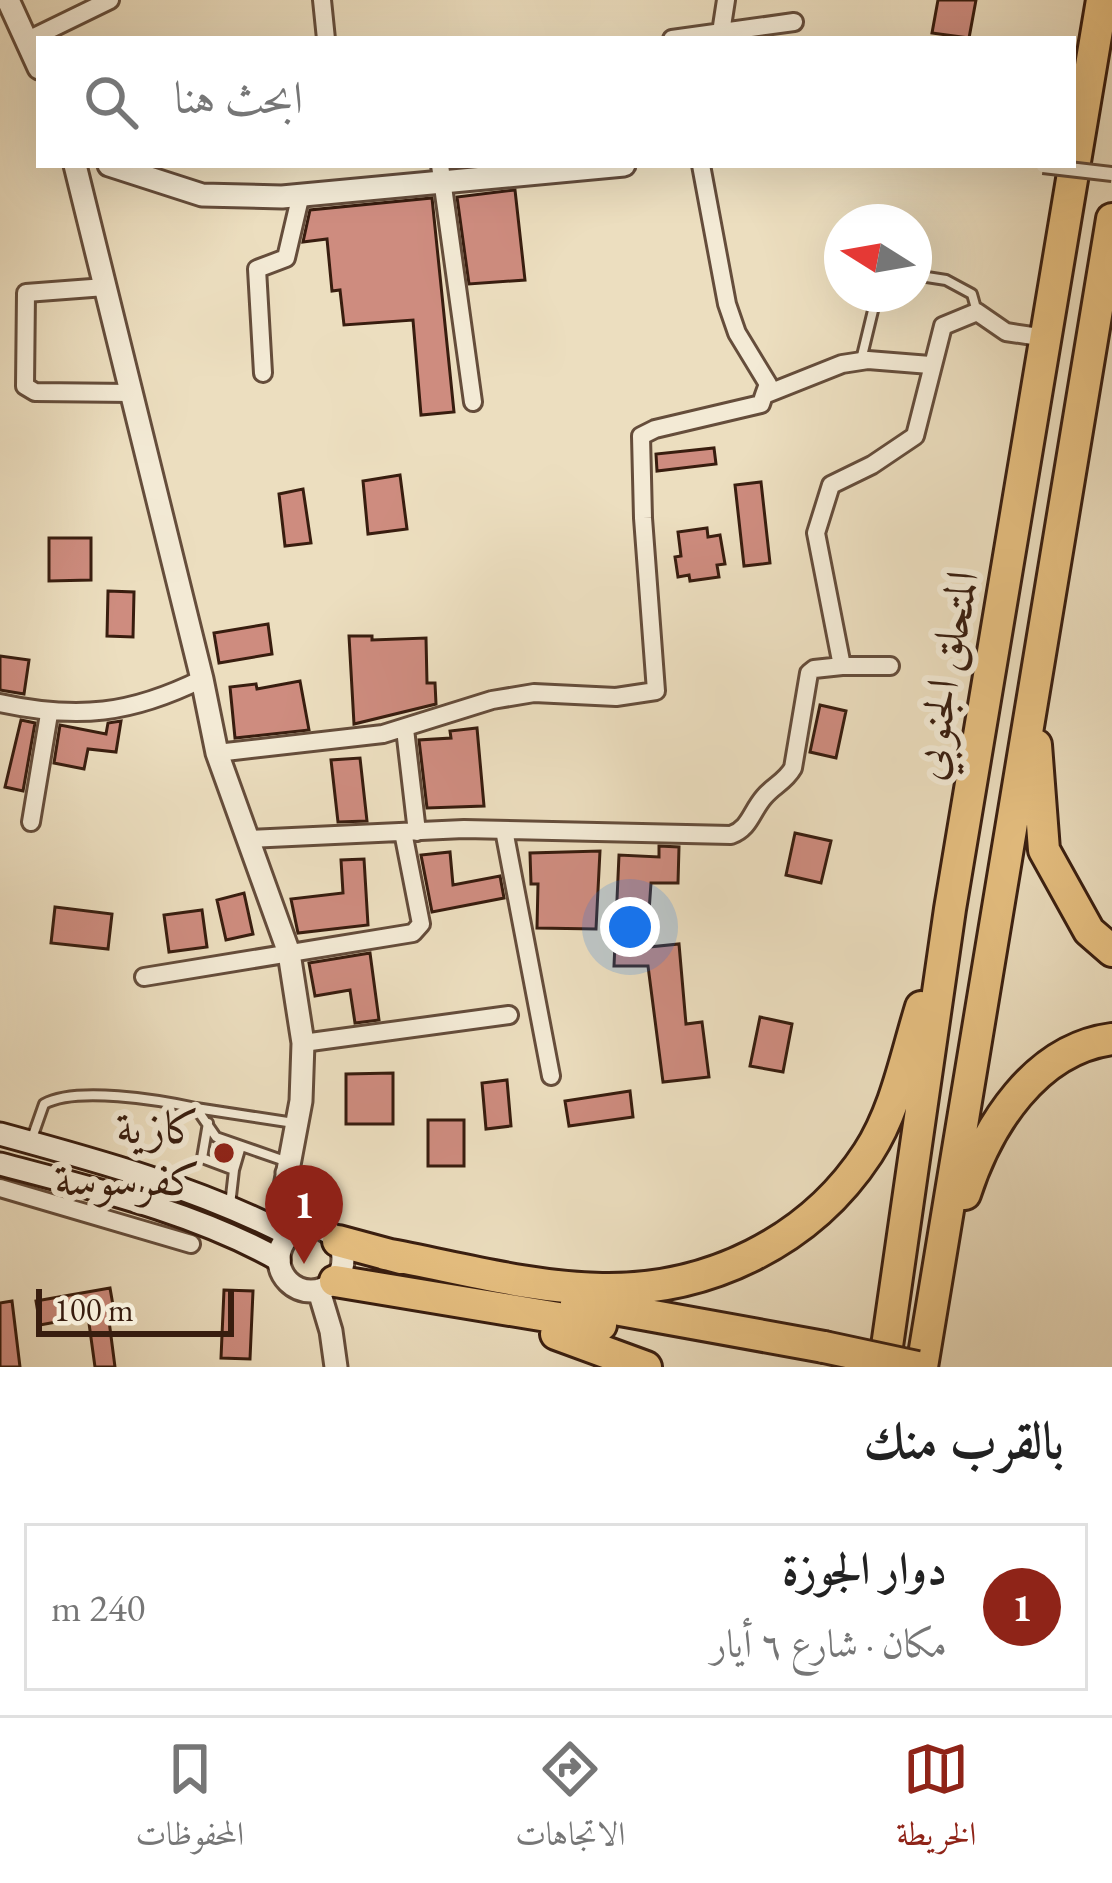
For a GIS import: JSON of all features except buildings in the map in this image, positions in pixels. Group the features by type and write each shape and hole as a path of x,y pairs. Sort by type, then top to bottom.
{"highway":[{"name":"المتحلق الجنوبي","path":"1076,124 1102,0"},
{"name":"المتحلق الجنوبي","path":"884,1367 950,909 1046,338 1070,168"},
{"name":"المتحلق الجنوبي","path":"919,1367 1112,219"},
{"path":"1033,691 1044,850 1089,931 1112,951"},
{"path":"385,1254 602,1289 681,1282 738,1262 786,1237 844,1184 869,1151 890,1109 950,909"},
{"path":"934,1285 978,1155 1005,1110 1048,1065 1092,1042 1112,1040"},
{"path":"332,1236 557,1299 821,1357"},
{"path":"327,1286 919,1367"},
{"path":"382,1290 571,1338 646,1367"}],"street":[{"path":"8,0 36,60"},
{"path":"36,36 110,0"},
{"path":"322,0 326,36"},
{"path":"726,0 720,36 794,22"},
{"path":"28,40 36,36"},
{"path":"76,168 217,753 289,953 304,1072 286,1164 284,1214 290,1235 279,1260 281,1270 293,1286 327,1286"},
{"path":"118,168 202,195 301,194 441,172 548,168"},
{"path":"217,753 328,742 405,728 492,700 534,694 616,697 656,691 640,436 760,404 768,384 737,333 727,304 702,168"},
{"path":"1060,168 1112,174"},
{"path":"441,172 473,402"},
{"path":"263,374 257,269 286,258 301,194"},
{"path":"105,287 26,293 22,376 25,386 35,392 132,393"},
{"path":"842,666 816,533 831,485 915,436 943,326 977,312 1006,332 1046,338"},
{"path":"764,395 842,364 930,365"},
{"path":"250,839 505,830 730,836 743,831 764,796 787,779 793,767 808,674 842,666 890,666"},
{"path":"0,704 49,714 135,706 202,679"},
{"path":"31,822 49,714"},
{"path":"144,977 418,930 405,728"},
{"path":"505,830 551,1076"},
{"path":"303,1043 509,1015"},
{"path":"0,1134 128,1169 290,1235 308,1227 332,1236"},
{"path":"0,1164 118,1195 233,1237 279,1260"},
{"path":"286,1164 296,1194 332,1236 343,1257 327,1286 336,1367"},
{"path":"0,1187 190,1244"}],"lane":[{"path":"932,278 973,294 977,312"},
{"path":"861,361 873,312"},
{"path":"30,1142 44,1104 58,1096 196,1108 296,1124"},
{"path":"196,1108 216,1137 286,1164"},
{"path":"208,1121 202,1158 234,1170"},
{"path":"230,1207 242,1146"}],"place":[{"name":"كازية كفرسوسة","path":"224,1153"},
{"name":"دوار الجوزة","path":"304,1264"}]}
